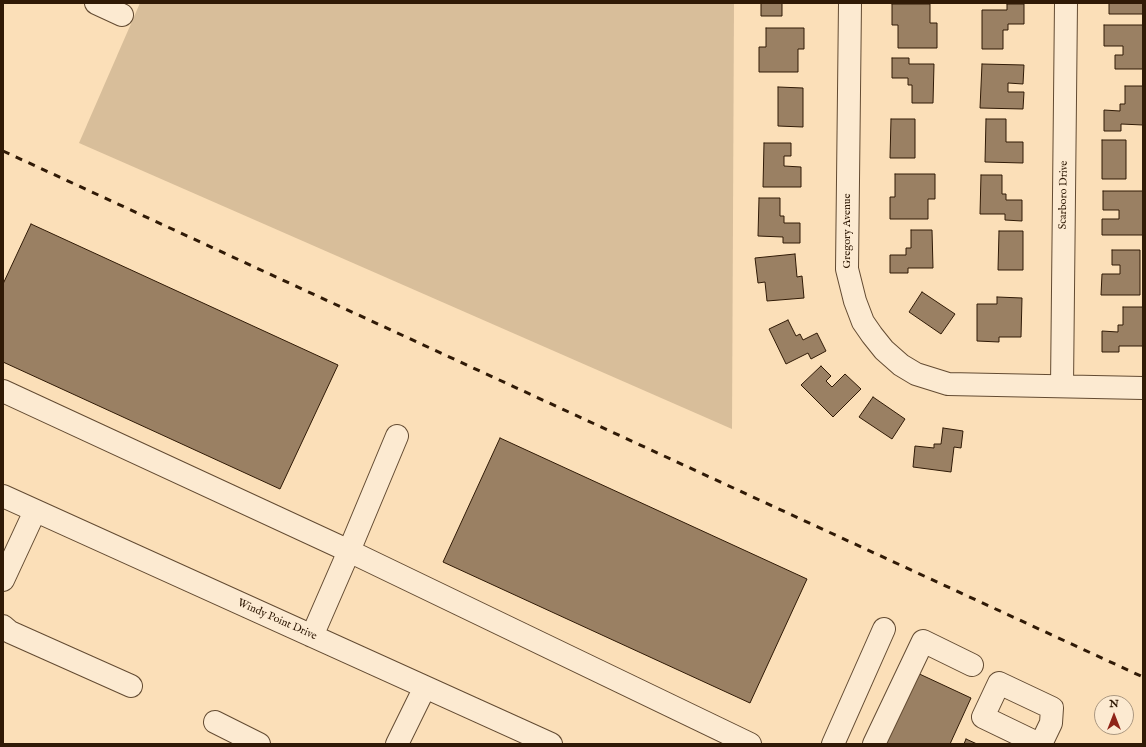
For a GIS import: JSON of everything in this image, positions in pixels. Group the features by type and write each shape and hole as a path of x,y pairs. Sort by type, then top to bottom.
{"street":[{"path":"96,3 122,15"},
{"name":"Gregory Avenue","path":"850,3 847,269 855,301 863,322 872,335 884,350 901,365 916,374 948,384 1143,388"},
{"name":"Scarboro Drive","path":"1062,386 1066,3"},
{"path":"3,391 349,551 750,744"},
{"path":"312,636 397,436"},
{"name":"Windy Point Drive","path":"3,496 551,744"},
{"path":"3,580 34,511"},
{"path":"3,626 10,632 131,686"},
{"path":"833,744 884,629"},
{"path":"874,744 923,641 972,665"},
{"path":"397,744 425,687"},
{"path":"215,722 259,744"}],"shaded area":[{"path":"140,3 734,3 732,429 79,143"}],"building":[{"path":"761,3 782,3 782,16 761,16"},
{"path":"1109,3 1143,3 1143,14 1109,14"},
{"path":"892,4 930,4 930,23 937,23 937,48 898,48 898,25 892,25"},
{"path":"1007,4 1024,4 1024,24 1008,24 1008,30 1003,30 1003,49 982,49 982,10 1007,10"},
{"path":"1104,25 1143,25 1143,69 1115,69 1115,55 1123,55 1123,46 1104,46"},
{"path":"766,28 804,28 804,49 798,49 798,72 759,72 759,47 766,47"},
{"path":"892,58 909,58 909,64 934,64 933,103 912,103 912,85 908,85 908,78 892,78"},
{"path":"982,64 1024,65 1023,84 1008,83 1008,92 1024,92 1023,109 980,108"},
{"path":"1125,86 1143,86 1143,125 1121,124 1121,131 1104,131 1104,110 1120,111 1120,104 1125,104"},
{"path":"778,87 803,88 803,127 778,126"},
{"path":"891,119 915,119 915,158 890,158"},
{"path":"986,119 1006,119 1006,142 1023,142 1023,163 985,162"},
{"path":"1102,140 1126,140 1126,179 1102,179"},
{"path":"764,143 791,143 791,156 784,156 784,166 801,167 801,187 763,187"},
{"path":"895,174 935,174 935,199 928,199 928,219 890,219 890,197 895,197"},
{"path":"981,175 1002,175 1002,194 1006,194 1006,200 1022,200 1022,221 1005,220 1005,214 980,214"},
{"path":"1103,191 1143,191 1143,235 1102,235 1102,219 1119,219 1119,210 1103,210"},
{"path":"759,198 780,198 780,216 784,216 784,223 800,223 800,243 783,243 783,237 758,236"},
{"path":"31,224 338,365 280,489 3,362 3,284"},
{"path":"911,230 932,230 933,268 908,268 908,273 890,273 890,255 906,255 906,248 911,248"},
{"path":"999,231 1023,231 1023,270 998,270"},
{"path":"1112,250 1140,250 1140,295 1101,295 1102,274 1120,274 1120,265 1112,265"},
{"path":"795,254 797,277 802,276 804,298 767,301 765,282 758,283 755,258"},
{"path":"922,292 955,314 941,334 909,312"},
{"path":"997,297 1022,298 1021,337 999,337 999,342 977,341 977,304 997,304"},
{"path":"1123,307 1143,307 1143,346 1119,346 1119,352 1102,352 1102,331 1118,332 1118,325 1123,325"},
{"path":"788,320 796,336 800,334 803,340 817,333 826,351 811,359 808,353 786,364 769,329"},
{"path":"821,366 831,376 826,381 832,387 845,374 861,389 833,417 801,385"},
{"path":"873,397 905,419 892,439 859,417"},
{"path":"943,428 963,431 961,448 954,447 951,472 913,467 915,446 934,448 934,444 941,444"},
{"path":"500,438 807,579 750,703 443,562"},
{"path":"913,671 971,698 950,744 880,744"},
{"path":"966,739 977,744 964,744"}],"railway":[{"path":"3,151 1143,677"}]}
